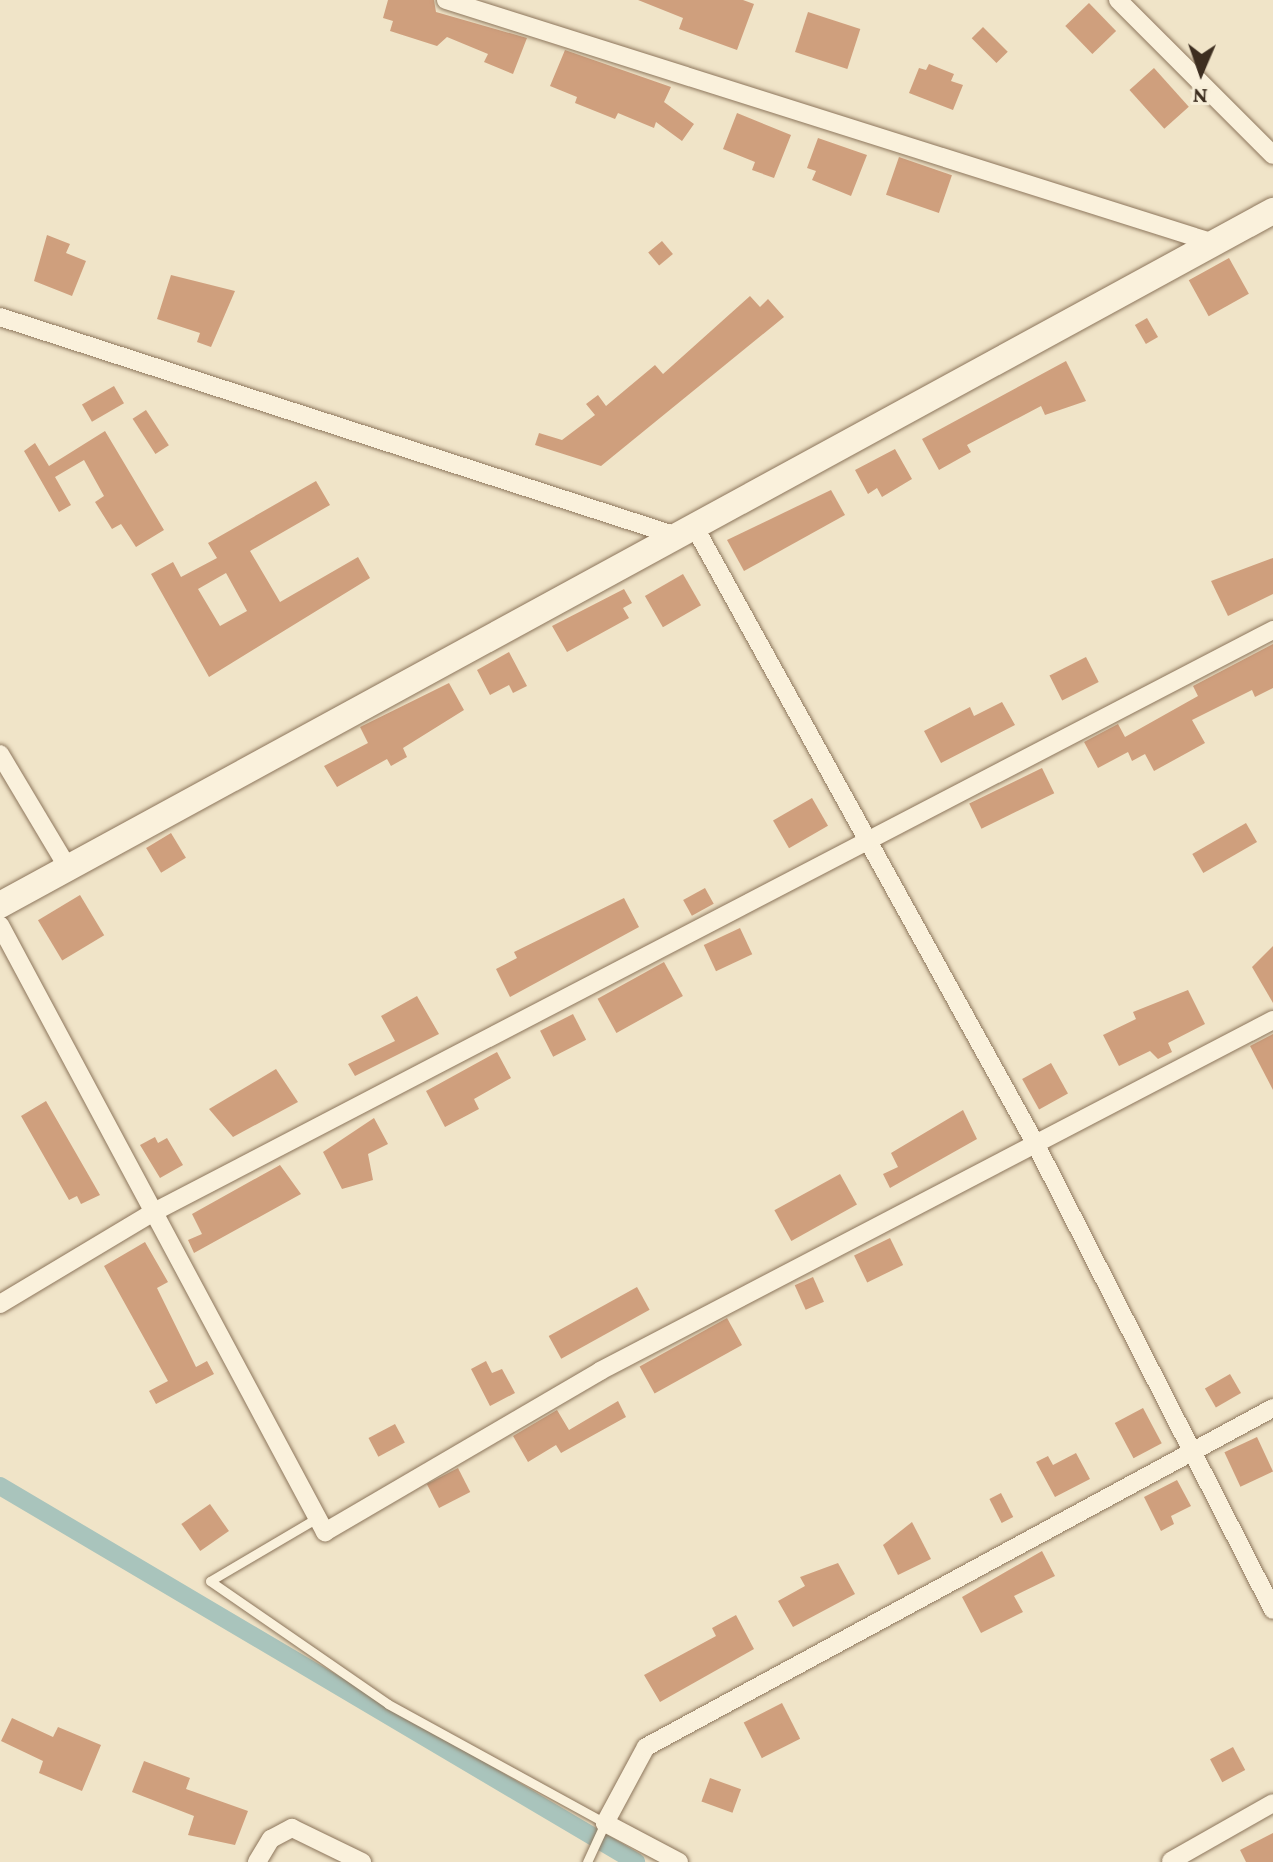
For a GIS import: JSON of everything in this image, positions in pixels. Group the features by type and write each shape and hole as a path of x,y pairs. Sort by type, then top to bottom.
{"street":[{"path":"446,0 1214,243"},
{"path":"1118,0 1273,155"},
{"path":"0,905 1273,211"},
{"path":"0,317 686,531 867,841 1035,1143 1273,1610"},
{"path":"0,1304 154,1212 1273,630"},
{"path":"0,754 68,868"},
{"path":"0,925 325,1532 600,1371 1273,1020"},
{"path":"679,1862 605,1823 646,1747 1273,1408"},
{"path":"1171,1861 1273,1803"},
{"path":"257,1862 271,1839 292,1828 362,1862"}],"lane":[{"path":"317,1518 210,1581 388,1704 605,1823 587,1862"}],"building":[{"path":"388,0 434,0 436,12 527,38 513,74 484,62 488,54 447,37 437,46 390,31 393,21 383,18"},
{"path":"638,0 743,0 754,4 737,50 679,29 683,18"},
{"path":"1089,3 1116,31 1092,54 1065,26"},
{"path":"808,12 860,29 847,69 795,52"},
{"path":"983,27 1008,52 996,63 972,38"},
{"path":"565,50 671,87 664,102 694,124 682,141 656,122 654,128 618,113 615,119 575,103 577,97 550,86"},
{"path":"929,64 954,74 951,81 963,85 953,110 909,93 919,68 926,70"},
{"path":"1154,68 1189,107 1164,129 1129,90"},
{"path":"737,113 791,135 774,178 752,170 755,162 723,149"},
{"path":"818,138 867,155 851,196 812,180 816,171 807,168"},
{"path":"899,157 952,175 939,213 886,195"},
{"path":"47,235 70,244 66,253 86,261 72,296 34,281"},
{"path":"662,241 673,254 659,266 648,253"},
{"path":"1229,258 1249,294 1209,316 1189,280"},
{"path":"171,275 235,291 211,347 197,342 200,333 157,319"},
{"path":"750,296 760,307 768,299 784,317 601,466 535,445 539,433 562,440 595,415 586,404 598,395 606,406 655,365 663,374"},
{"path":"1147,318 1158,337 1146,344 1135,325"},
{"path":"1066,361 1086,401 1045,415 1041,406 967,445 971,452 939,470 922,439"},
{"path":"114,386 124,403 92,422 82,404"},
{"path":"146,410 169,445 155,454 133,419"},
{"path":"105,431 164,530 136,547 121,524 112,529 95,502 104,496 84,460 55,477 71,505 59,512 24,451 35,443 49,466"},
{"path":"895,449 912,479 882,497 877,488 868,494 855,470"},
{"path":"316,481 330,505 250,551 280,602 358,557 370,578 209,677 151,574 173,562 181,577 217,558 208,543","holes":["226,573 247,611 220,626 198,589"]},
{"path":"831,490 845,515 744,571 727,540"},
{"path":"1273,558 1273,594 1228,616 1211,581"},
{"path":"683,574 701,605 663,627 645,596"},
{"path":"624,589 632,603 623,608 629,618 567,652 552,626"},
{"path":"1273,644 1273,688 1255,697 1252,690 1192,720 1205,743 1154,771 1145,754 1132,761 1128,752 1098,768 1084,742 1118,724 1125,737 1198,696 1193,686"},
{"path":"509,652 527,686 513,693 509,685 490,695 477,670"},
{"path":"1086,657 1099,682 1062,701 1049,676"},
{"path":"449,683 464,710 403,748 407,757 391,766 387,759 337,787 324,766 368,743 360,727"},
{"path":"1002,702 1015,725 941,763 924,731 970,707 974,716"},
{"path":"1042,768 1054,793 981,829 969,804"},
{"path":"812,798 828,826 789,848 773,820"},
{"path":"1246,823 1257,842 1203,873 1192,854"},
{"path":"171,833 186,858 161,873 146,848"},
{"path":"705,888 714,904 692,916 683,900"},
{"path":"80,895 104,935 62,961 38,920"},
{"path":"624,898 639,927 510,997 496,969 517,958 514,952"},
{"path":"740,928 752,954 716,971 704,945"},
{"path":"1273,946 1273,1003 1252,967"},
{"path":"664,962 683,996 616,1033 598,999"},
{"path":"1188,990 1205,1024 1168,1043 1172,1052 1158,1059 1150,1051 1119,1066 1103,1035 1136,1019 1133,1012"},
{"path":"417,996 439,1034 355,1076 348,1064 395,1041 381,1016"},
{"path":"573,1014 586,1040 553,1057 540,1031"},
{"path":"1273,1034 1273,1090 1250,1046"},
{"path":"497,1052 511,1078 474,1099 479,1109 445,1127 426,1091"},
{"path":"1051,1063 1068,1094 1039,1110 1022,1079"},
{"path":"276,1069 298,1102 233,1137 209,1109"},
{"path":"46,1101 100,1195 81,1204 77,1196 69,1200 21,1116"},
{"path":"963,1110 977,1139 890,1188 883,1174 898,1167 891,1153"},
{"path":"374,1118 388,1144 368,1154 373,1180 342,1189 323,1152"},
{"path":"155,1137 158,1143 167,1138 183,1165 160,1178 140,1145"},
{"path":"280,1165 301,1194 194,1253 188,1240 202,1234 192,1214"},
{"path":"840,1174 857,1205 791,1241 774,1210"},
{"path":"890,1238 903,1265 867,1282 854,1256"},
{"path":"145,1242 168,1282 157,1288 196,1367 207,1361 214,1374 156,1404 149,1391 168,1381 104,1266"},
{"path":"813,1277 824,1302 806,1310 795,1285"},
{"path":"637,1287 650,1310 561,1359 549,1336"},
{"path":"727,1318 742,1345 655,1394 640,1366"},
{"path":"486,1361 492,1373 502,1369 515,1393 490,1406 471,1369"},
{"path":"1230,1374 1241,1393 1216,1408 1205,1388"},
{"path":"618,1401 626,1417 561,1453 556,1445 528,1462 513,1436 557,1410 569,1430"},
{"path":"1143,1408 1162,1443 1134,1458 1115,1423"},
{"path":"395,1424 405,1443 378,1457 369,1438"},
{"path":"1257,1437 1273,1471 1240,1487 1224,1452"},
{"path":"1076,1453 1090,1479 1055,1497 1036,1462 1048,1456 1053,1465"},
{"path":"458,1468 470,1492 439,1508 427,1484"},
{"path":"1177,1480 1191,1506 1171,1516 1174,1524 1161,1531 1144,1497"},
{"path":"1001,1493 1013,1517 1002,1523 989,1499"},
{"path":"210,1504 229,1531 200,1551 181,1524"},
{"path":"912,1522 931,1559 898,1575 883,1545"},
{"path":"1042,1551 1055,1576 1014,1596 1023,1612 981,1633 962,1597"},
{"path":"838,1563 855,1594 793,1627 778,1601 805,1586 800,1577"},
{"path":"736,1615 754,1649 660,1702 644,1675 716,1636 712,1628"},
{"path":"782,1703 800,1739 762,1758 744,1723"},
{"path":"12,1718 53,1737 58,1727 101,1745 82,1791 39,1773 43,1761 1,1741"},
{"path":"1233,1747 1245,1770 1222,1782 1210,1759"},
{"path":"144,1761 190,1778 186,1789 248,1811 235,1845 188,1835 194,1816 132,1792"},
{"path":"710,1778 741,1789 732,1813 701,1801"},
{"path":"1273,1833 1273,1862 1246,1862 1240,1850"}],"waterway":[{"path":"0,1486 636,1862"}]}
